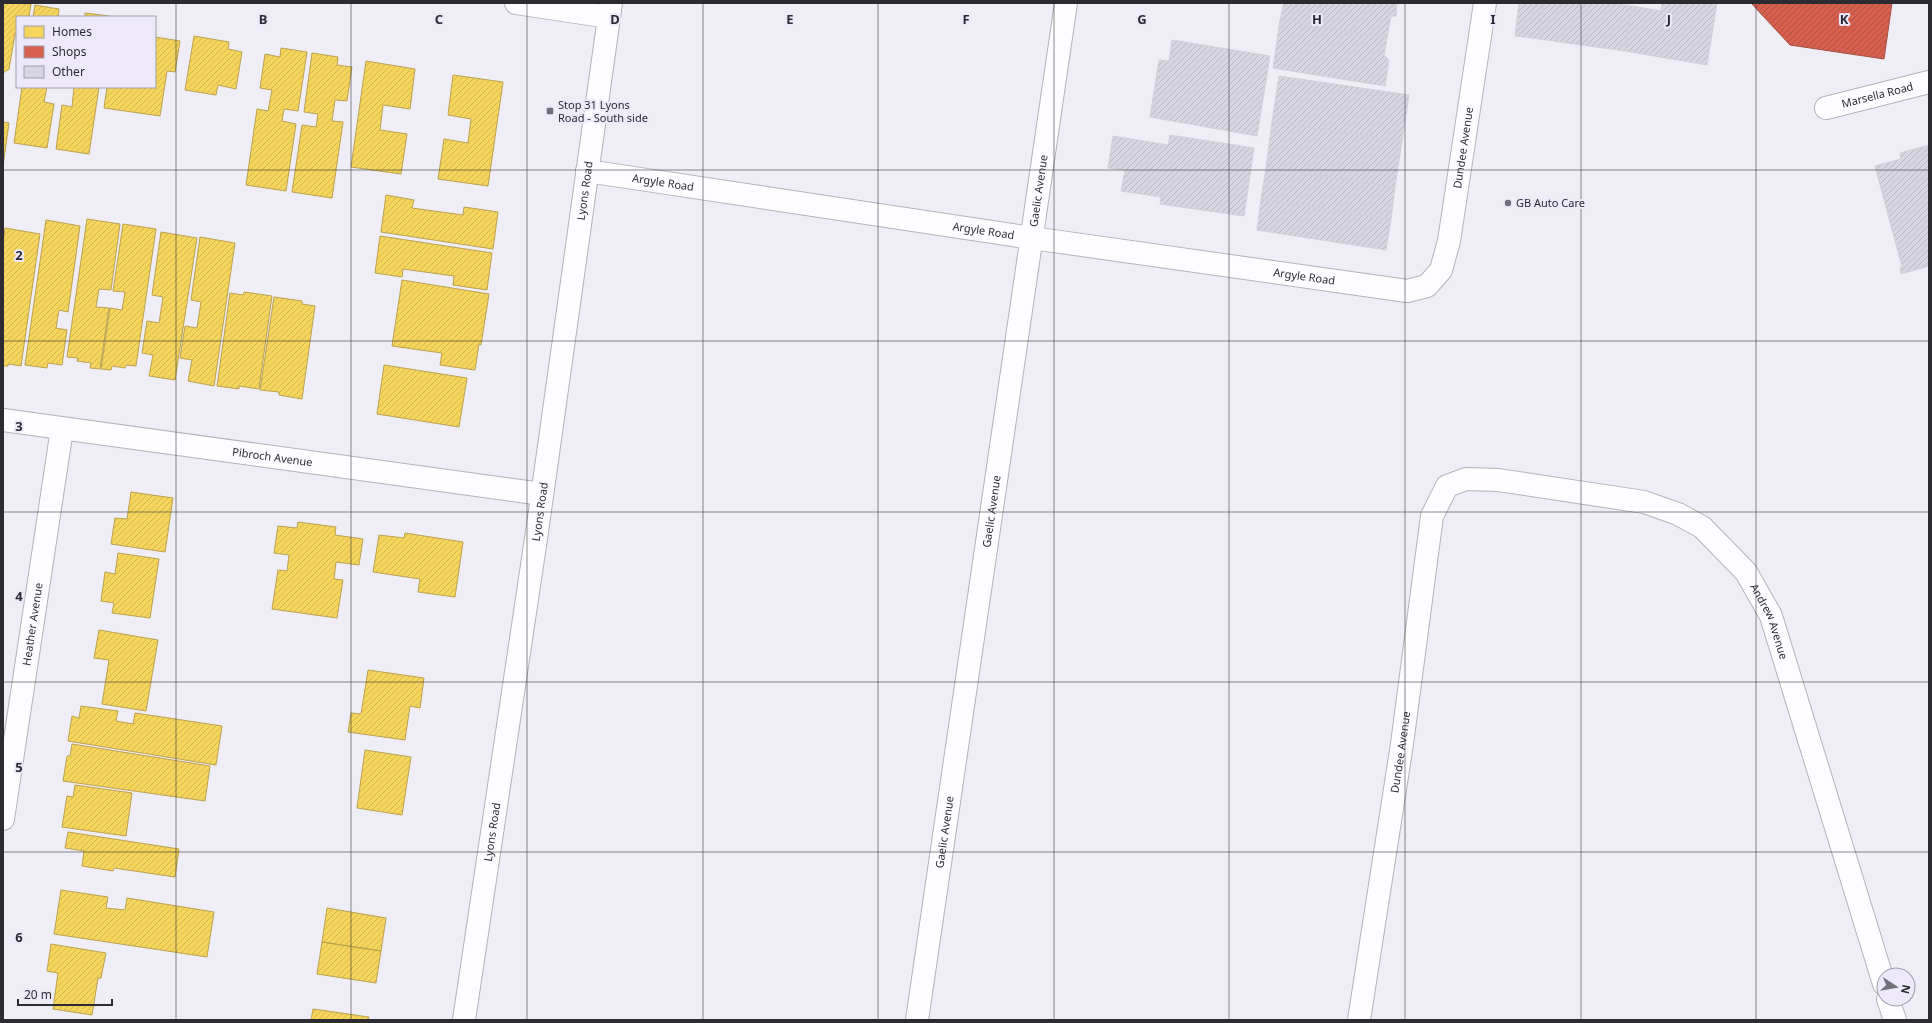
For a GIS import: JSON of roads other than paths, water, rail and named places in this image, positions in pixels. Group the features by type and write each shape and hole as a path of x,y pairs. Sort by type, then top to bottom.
{"street":[{"path":"516,3 610,10"},
{"name":"Gaelic Avenue","path":"917,1020 1066,3"},
{"name":"Dundee Avenue","path":"1427,286 1441,270 1449,240 1485,3"},
{"name":"Lyons Road","path":"464,1020 542,494 610,10"},
{"name":"Marsella Road","path":"1826,108 1929,82"},
{"name":"Argyle Road","path":"587,171 1032,238 1408,291 1427,286"},
{"name":"Pibroch Avenue","path":"3,420 542,494"},
{"name":"Heather Avenue","path":"3,819 62,429"},
{"name":"Andrew Avenue","path":"1447,486 1466,479 1498,480 1644,502 1678,514 1702,527 1746,572 1771,616 1879,967"},
{"name":"Dundee Avenue","path":"1359,1020 1402,744 1432,516 1447,486"},
{"path":"1891,1007 1895,1020"}],"place":[{"name":"Stop 31 Lyons Road - South side","path":"550,111"},
{"name":"GB Auto Care","path":"1508,203"}]}
